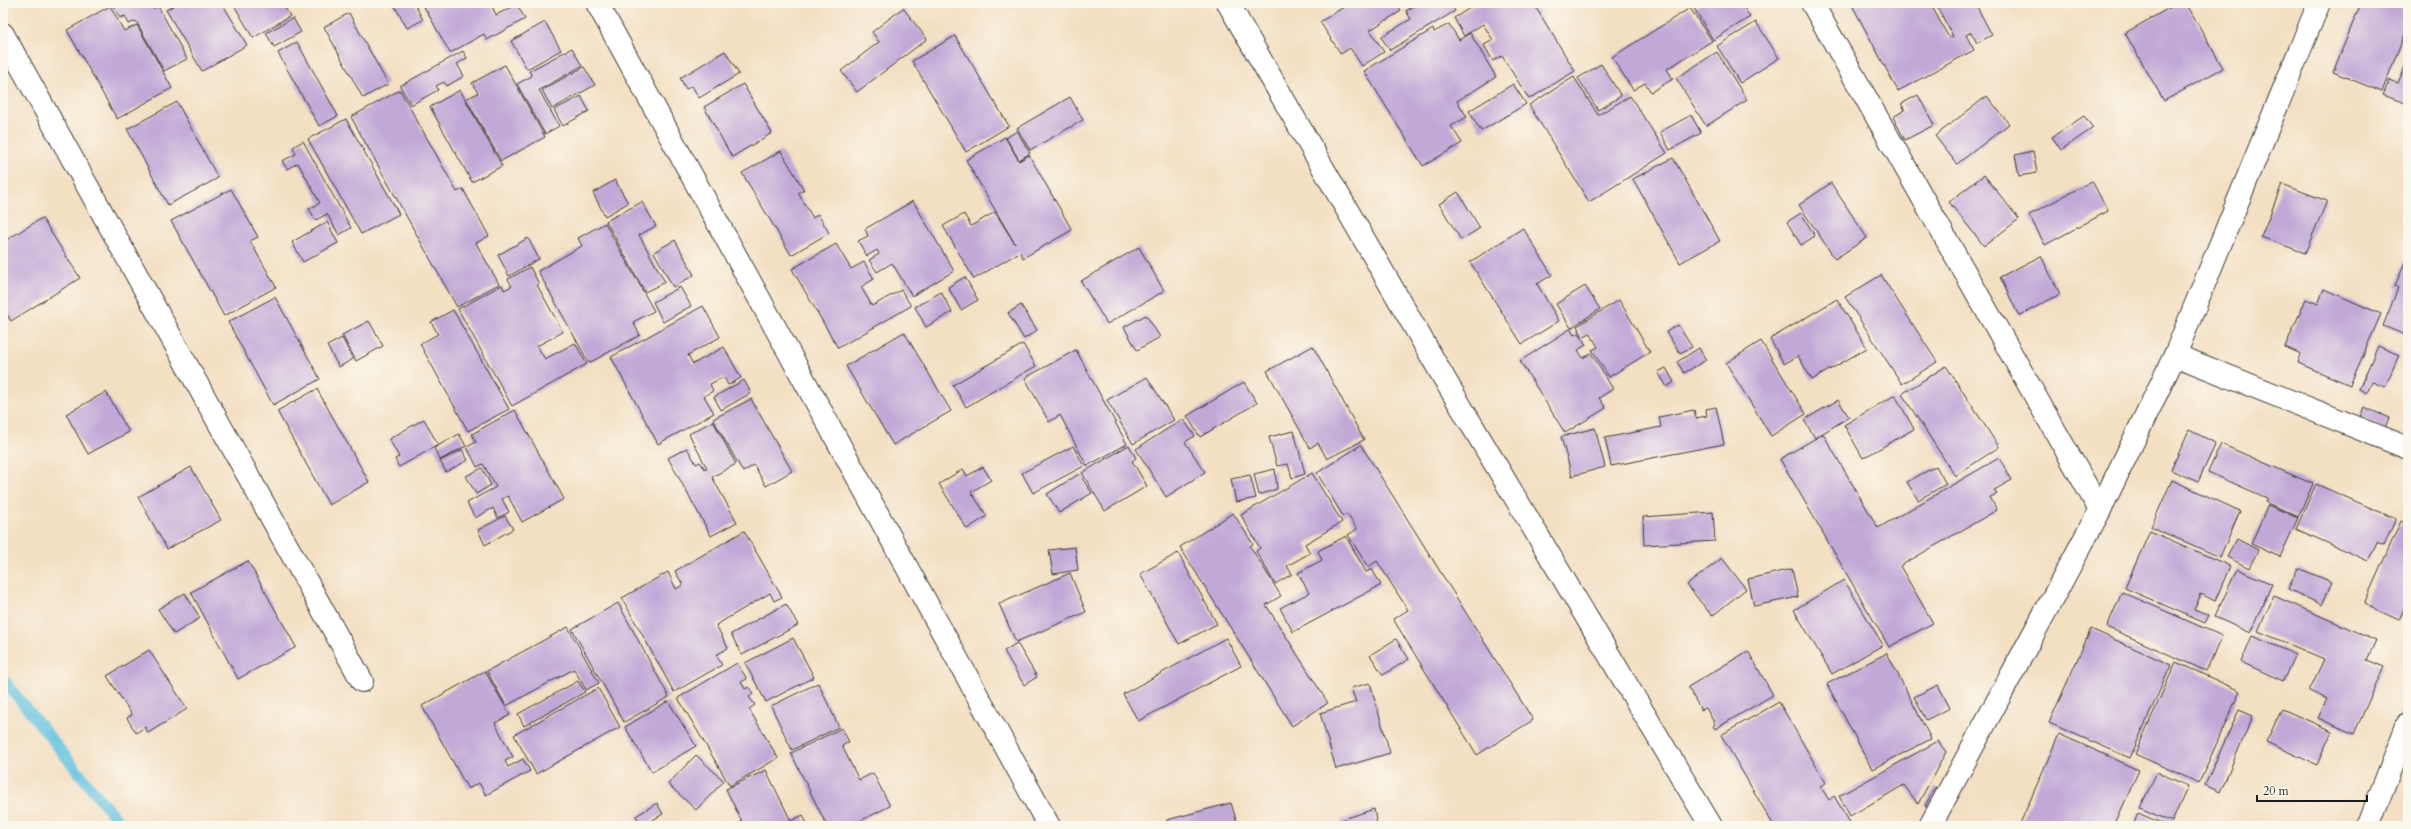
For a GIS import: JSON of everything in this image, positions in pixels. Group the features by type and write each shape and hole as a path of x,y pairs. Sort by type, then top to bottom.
{"street":[{"path":"597,3 1049,826"},
{"path":"1228,3 1448,385 1711,826"},
{"path":"1812,3 2100,510"},
{"path":"1930,826 2100,510 2175,355 2319,3"},
{"path":"3,34 362,681"},
{"path":"2175,355 2408,448"},
{"path":"2368,826 2408,723"}],"building":[{"path":"111,3 150,3 153,9 158,6 187,59 164,71 136,21 129,24 125,16 120,18"},
{"path":"178,3 222,3 247,45 202,71 166,10"},
{"path":"238,3 282,3 290,16 253,38 234,5"},
{"path":"393,3 414,3 423,20 407,28"},
{"path":"422,3 493,3 491,4 496,15 512,7 510,3 523,3 518,6 525,19 487,40 484,34 450,53"},
{"path":"1345,3 1396,3 1401,11 1370,30 1384,52 1362,66 1350,48 1341,54 1320,22 1347,5"},
{"path":"1419,3 1450,3 1455,11 1390,50 1381,37 1411,19 1406,11"},
{"path":"1473,3 1533,3 1575,71 1529,99 1502,56 1493,61 1484,45 1493,40 1483,24 1464,36 1454,18 1475,5"},
{"path":"1702,3 1741,3 1750,17 1713,40 1694,8"},
{"path":"1851,3 1930,3 1949,38 1953,36 1935,3 1975,3 1992,35 1977,43 1971,32 1966,35 1974,50 1898,91"},
{"path":"2178,3 2186,3 2223,68 2164,101 2125,33"},
{"path":"2361,3 2403,3 2408,5 2408,25 2382,92 2333,72"},
{"path":"110,6 124,31 137,25 172,88 117,119 67,30"},
{"path":"903,8 927,39 857,92 841,71 879,42 872,32"},
{"path":"1690,8 1712,41 1667,69 1673,79 1651,92 1645,83 1633,90 1612,57"},
{"path":"349,13 388,84 363,98 324,27"},
{"path":"293,18 301,32 274,47 266,33"},
{"path":"545,22 561,50 527,69 511,41"},
{"path":"1756,22 1779,58 1740,83 1717,46"},
{"path":"1449,24 1459,40 1470,33 1496,77 1457,101 1467,117 1451,126 1462,143 1423,166 1364,71 1433,29 1434,32"},
{"path":"955,36 1009,126 966,152 912,61"},
{"path":"297,42 338,116 319,126 278,53"},
{"path":"572,48 582,66 539,90 559,126 545,134 517,84 532,76 529,71"},
{"path":"463,51 467,58 457,64 464,76 447,86 444,82 436,86 438,90 411,105 400,86"},
{"path":"725,51 739,74 699,98 692,86 686,89 680,78"},
{"path":"1717,52 1747,100 1706,126 1676,78"},
{"path":"2408,59 2408,104 2383,95 2390,80 2398,83"},
{"path":"1601,64 1621,96 1598,110 1578,78"},
{"path":"505,65 545,137 501,161 466,99 478,93 472,83"},
{"path":"584,67 595,85 552,109 542,90"},
{"path":"1574,77 1598,115 1630,96 1667,153 1589,202 1529,105"},
{"path":"743,84 772,133 732,157 704,107"},
{"path":"1513,84 1526,104 1481,131 1469,111"},
{"path":"400,90 457,192 463,189 489,236 476,243 499,284 457,307 351,117"},
{"path":"460,90 502,166 472,182 430,107"},
{"path":"1918,95 1934,125 1905,140 1893,117 1905,110 1901,104"},
{"path":"581,96 589,111 563,126 554,110"},
{"path":"1987,96 2009,124 1957,164 1935,136"},
{"path":"1070,97 1083,120 1030,150 1017,128"},
{"path":"177,102 218,178 168,205 127,129"},
{"path":"1691,115 1701,133 1670,150 1660,132"},
{"path":"2084,116 2093,128 2061,150 2052,137"},
{"path":"346,119 399,214 361,234 308,139"},
{"path":"1017,131 1030,153 1019,160 1006,138"},
{"path":"1005,137 1019,161 1029,155 1072,230 1023,258 1020,252 974,279 943,226 964,214 971,226 995,212 1015,244 966,160"},
{"path":"303,141 351,228 339,235 327,214 316,220 309,209 320,203 298,163 287,169 282,161 296,154 293,147"},
{"path":"781,151 804,190 798,193 813,218 818,214 829,233 791,255 742,173"},
{"path":"2033,151 2037,173 2019,176 2015,155"},
{"path":"1673,158 1720,241 1680,263 1633,179"},
{"path":"1984,175 2019,219 1984,246 1949,202"},
{"path":"615,180 628,203 605,216 593,193"},
{"path":"2092,181 2108,211 2045,245 2029,215"},
{"path":"1831,183 1867,238 1835,259 1799,205"},
{"path":"2282,184 2327,201 2305,253 2261,237"},
{"path":"231,189 258,237 250,241 276,287 224,316 171,221"},
{"path":"1458,192 1480,228 1461,240 1439,204"},
{"path":"913,201 954,271 912,296 892,263 877,272 869,260 879,254 877,250 867,256 858,241 868,236 865,229"},
{"path":"642,202 656,226 639,235 665,282 645,292 606,221"},
{"path":"1801,213 1815,236 1801,245 1787,222"},
{"path":"42,218 80,278 11,321 3,308 3,242"},
{"path":"327,222 338,243 303,262 292,242"},
{"path":"605,223 654,311 633,322 640,335 589,363 538,271 582,246 578,238"},
{"path":"1523,228 1552,275 1537,284 1559,321 1522,344 1470,262"},
{"path":"528,238 539,259 509,276 498,255"},
{"path":"675,240 694,275 673,287 654,252"},
{"path":"836,244 851,269 864,262 874,279 861,287 872,306 901,290 911,306 838,348 792,269"},
{"path":"1139,247 1164,291 1107,324 1081,281"},
{"path":"2408,254 2408,336 2383,326 2398,288 2395,286"},
{"path":"2041,256 2060,294 2019,316 2000,277"},
{"path":"530,267 539,284 537,285 563,332 537,346 545,359 575,343 587,364 512,406 458,309 502,285 504,290 512,286 508,279"},
{"path":"1881,275 1937,362 1902,384 1845,297"},
{"path":"965,277 978,300 961,310 948,287"},
{"path":"1585,286 1600,309 1571,328 1556,304"},
{"path":"680,287 691,306 663,322 653,302"},
{"path":"2324,289 2381,314 2350,385 2298,363 2301,354 2285,347 2306,299 2318,304"},
{"path":"941,292 952,312 926,327 915,307"},
{"path":"275,297 320,379 273,405 228,322"},
{"path":"1837,299 1867,348 1812,380 1798,356 1784,364 1770,339"},
{"path":"1619,300 1650,352 1609,377 1592,350 1598,347 1590,333 1583,337 1577,326"},
{"path":"1021,305 1037,330 1024,339 1008,313"},
{"path":"703,306 720,337 688,355 693,364 724,347 741,378 728,385 724,377 710,384 713,391 704,396 714,413 658,444 611,357"},
{"path":"453,310 509,409 468,431 420,344 438,334 431,322"},
{"path":"1146,315 1160,337 1137,350 1124,327"},
{"path":"369,321 383,346 356,361 342,335"},
{"path":"1678,325 1692,347 1680,353 1666,332"},
{"path":"1570,329 1574,335 1579,333 1586,345 1578,350 1583,358 1591,353 1613,389 1599,398 1606,408 1565,433 1520,361"},
{"path":"904,332 951,411 893,445 846,366"},
{"path":"342,338 353,359 339,367 327,346"},
{"path":"1761,341 1806,414 1771,436 1726,363"},
{"path":"1023,344 1036,366 966,407 953,385"},
{"path":"1313,346 1364,440 1327,459 1318,443 1310,448 1267,371"},
{"path":"2378,346 2399,355 2385,387 2372,382 2367,393 2359,389"},
{"path":"1699,348 1706,360 1684,373 1677,362"},
{"path":"1076,350 1127,444 1087,466 1060,415 1049,422 1025,378"},
{"path":"1946,366 1999,447 1955,476 1902,394"},
{"path":"1666,368 1674,382 1667,387 1658,372"},
{"path":"1147,377 1174,420 1133,444 1107,400"},
{"path":"744,380 751,393 721,410 714,397"},
{"path":"1244,382 1257,403 1200,437 1187,416"},
{"path":"317,389 369,482 329,505 277,411"},
{"path":"106,392 129,432 88,454 66,414"},
{"path":"1895,395 1914,429 1863,458 1844,425"},
{"path":"751,399 792,471 766,486 754,465 743,472 713,419"},
{"path":"1838,400 1849,417 1815,438 1804,420"},
{"path":"1716,407 1724,444 1611,466 1605,438 1661,427 1659,417 1694,410 1696,418 1707,416 1706,409"},
{"path":"2364,407 2389,418 2385,428 2360,417"},
{"path":"515,410 564,499 522,522 508,496 502,499 509,512 498,518 493,508 475,518 467,503 496,487 483,464 477,467 467,447 476,442 472,434"},
{"path":"424,419 438,445 399,467 395,459 399,457 389,439"},
{"path":"1183,419 1195,436 1185,442 1205,472 1166,497 1136,449"},
{"path":"713,421 736,464 712,477 737,522 711,536 668,458 687,448 696,464 700,462 705,469 707,468 689,434"},
{"path":"1595,428 1605,467 1572,476 1561,437"},
{"path":"2189,430 2216,443 2198,482 2171,470"},
{"path":"1294,431 1305,474 1292,478 1288,464 1277,466 1269,437"},
{"path":"459,434 466,446 440,460 434,448"},
{"path":"1823,434 1878,528 1999,458 2012,480 1994,490 1997,494 1990,497 1997,510 1900,566 1933,623 1889,647 1780,459"},
{"path":"2221,444 2313,484 2298,517 2265,502 2267,498 2208,472"},
{"path":"1129,445 1136,458 1132,461 1147,486 1105,511 1082,473"},
{"path":"1361,445 1533,720 1477,755 1393,619 1408,610 1377,561 1368,567 1348,535 1357,529 1347,514 1343,516 1317,473"},
{"path":"1073,446 1084,466 1033,493 1022,473"},
{"path":"462,450 468,460 446,472 440,461"},
{"path":"1936,466 1946,484 1918,500 1907,482"},
{"path":"191,467 221,520 167,549 138,497"},
{"path":"983,467 991,480 971,492 987,516 967,529 939,484 963,469 967,476"},
{"path":"482,468 491,485 476,494 466,476"},
{"path":"1275,469 1277,489 1259,495 1254,474"},
{"path":"1312,473 1342,522 1305,544 1310,553 1287,566 1292,574 1275,584 1256,551 1260,548 1241,515"},
{"path":"1079,474 1092,493 1059,513 1047,494"},
{"path":"1250,475 1256,498 1236,502 1231,479"},
{"path":"2172,480 2240,511 2220,557 2151,527"},
{"path":"2316,484 2396,519 2384,545 2377,542 2368,561 2296,529"},
{"path":"2268,505 2298,518 2280,557 2251,544"},
{"path":"1713,512 1715,541 1644,545 1643,517"},
{"path":"1233,513 1253,544 1250,546 1281,596 1266,605 1328,703 1292,726 1180,547"},
{"path":"505,516 513,529 485,545 478,530"},
{"path":"2401,521 2408,524 2408,600 2399,620 2364,604"},
{"path":"744,531 782,597 774,601 770,593 716,625 728,648 716,655 722,665 674,692 622,598 668,572 676,589 683,585 675,571"},
{"path":"2150,531 2230,566 2215,601 2201,594 2194,609 2209,615 2205,623 2125,588"},
{"path":"1346,536 1366,572 1372,569 1381,585 1293,632 1280,608 1309,593 1298,573 1322,560 1318,551"},
{"path":"2237,539 2258,550 2249,568 2227,557"},
{"path":"1075,547 1078,570 1053,574 1049,550"},
{"path":"1178,553 1217,624 1179,644 1140,574"},
{"path":"1722,558 1746,589 1712,616 1687,585"},
{"path":"248,561 296,647 238,679 191,592"},
{"path":"2298,568 2332,582 2322,605 2288,589"},
{"path":"1792,569 1798,597 1754,606 1748,579"},
{"path":"2237,569 2272,584 2250,633 2215,617"},
{"path":"1070,573 1086,612 1016,642 999,604"},
{"path":"1844,580 1883,645 1832,674 1794,610"},
{"path":"2122,592 2222,636 2206,671 2107,627"},
{"path":"185,593 200,618 174,634 158,609"},
{"path":"2274,596 2376,640 2367,660 2384,667 2354,734 2318,718 2327,699 2309,691 2324,659 2258,631"},
{"path":"618,603 669,697 624,722 572,629"},
{"path":"786,604 798,625 742,655 731,634"},
{"path":"568,627 599,683 586,690 574,669 506,706 487,671"},
{"path":"2091,629 2171,665 2130,758 2049,723"},
{"path":"2252,636 2295,654 2283,681 2241,662"},
{"path":"793,638 814,677 766,702 745,663"},
{"path":"1226,638 1241,666 1138,721 1123,694"},
{"path":"1396,639 1409,659 1383,675 1370,655"},
{"path":"1017,643 1037,677 1024,685 1004,651"},
{"path":"149,650 187,709 148,733 145,727 136,733 127,718 132,715 107,676"},
{"path":"1748,651 1773,695 1715,729 1713,726 1715,724 1706,708 1701,710 1688,687"},
{"path":"1887,653 1931,739 1872,769 1827,684"},
{"path":"2176,662 2240,691 2199,783 2135,754"},
{"path":"737,663 747,679 741,682 745,689 749,687 753,694 749,697 755,705 749,709 778,758 730,786 678,698"},
{"path":"485,671 510,715 495,723 513,757 505,761 508,767 523,759 530,771 486,795 479,783 468,789 422,706"},
{"path":"578,681 585,692 524,726 518,714"},
{"path":"818,683 839,727 792,750 771,706"},
{"path":"1370,683 1390,753 1336,769 1320,713 1356,702 1351,688"},
{"path":"1938,685 1950,708 1926,720 1914,697"},
{"path":"598,688 620,727 536,774 514,735"},
{"path":"668,701 696,746 652,772 625,727"},
{"path":"1779,702 1826,783 1820,786 1829,800 1834,796 1852,826 1774,826 1721,735"},
{"path":"2282,709 2332,731 2317,765 2266,742"},
{"path":"2239,710 2253,716 2220,792 2205,785"},
{"path":"842,728 849,742 842,746 859,780 873,773 890,806 850,826 827,826 791,753"},
{"path":"2059,734 2139,770 2114,826 2019,826"},
{"path":"1938,741 1946,752 1918,804 1904,785 1850,816 1839,796"},
{"path":"696,755 724,781 696,810 668,784"},
{"path":"766,770 791,821 803,815 808,826 744,826 726,789"},
{"path":"2157,772 2188,786 2172,822 2140,808"},
{"path":"1935,787 1947,794 1937,812 1925,806"},
{"path":"657,803 663,814 642,826 636,816"},
{"path":"1231,803 1238,826 1168,826 1167,820"},
{"path":"1374,809 1377,826 1343,826 1341,820"},
{"path":"2138,813 2168,826 2133,826"}],"waterway":[{"path":"3,679 122,826"}]}
